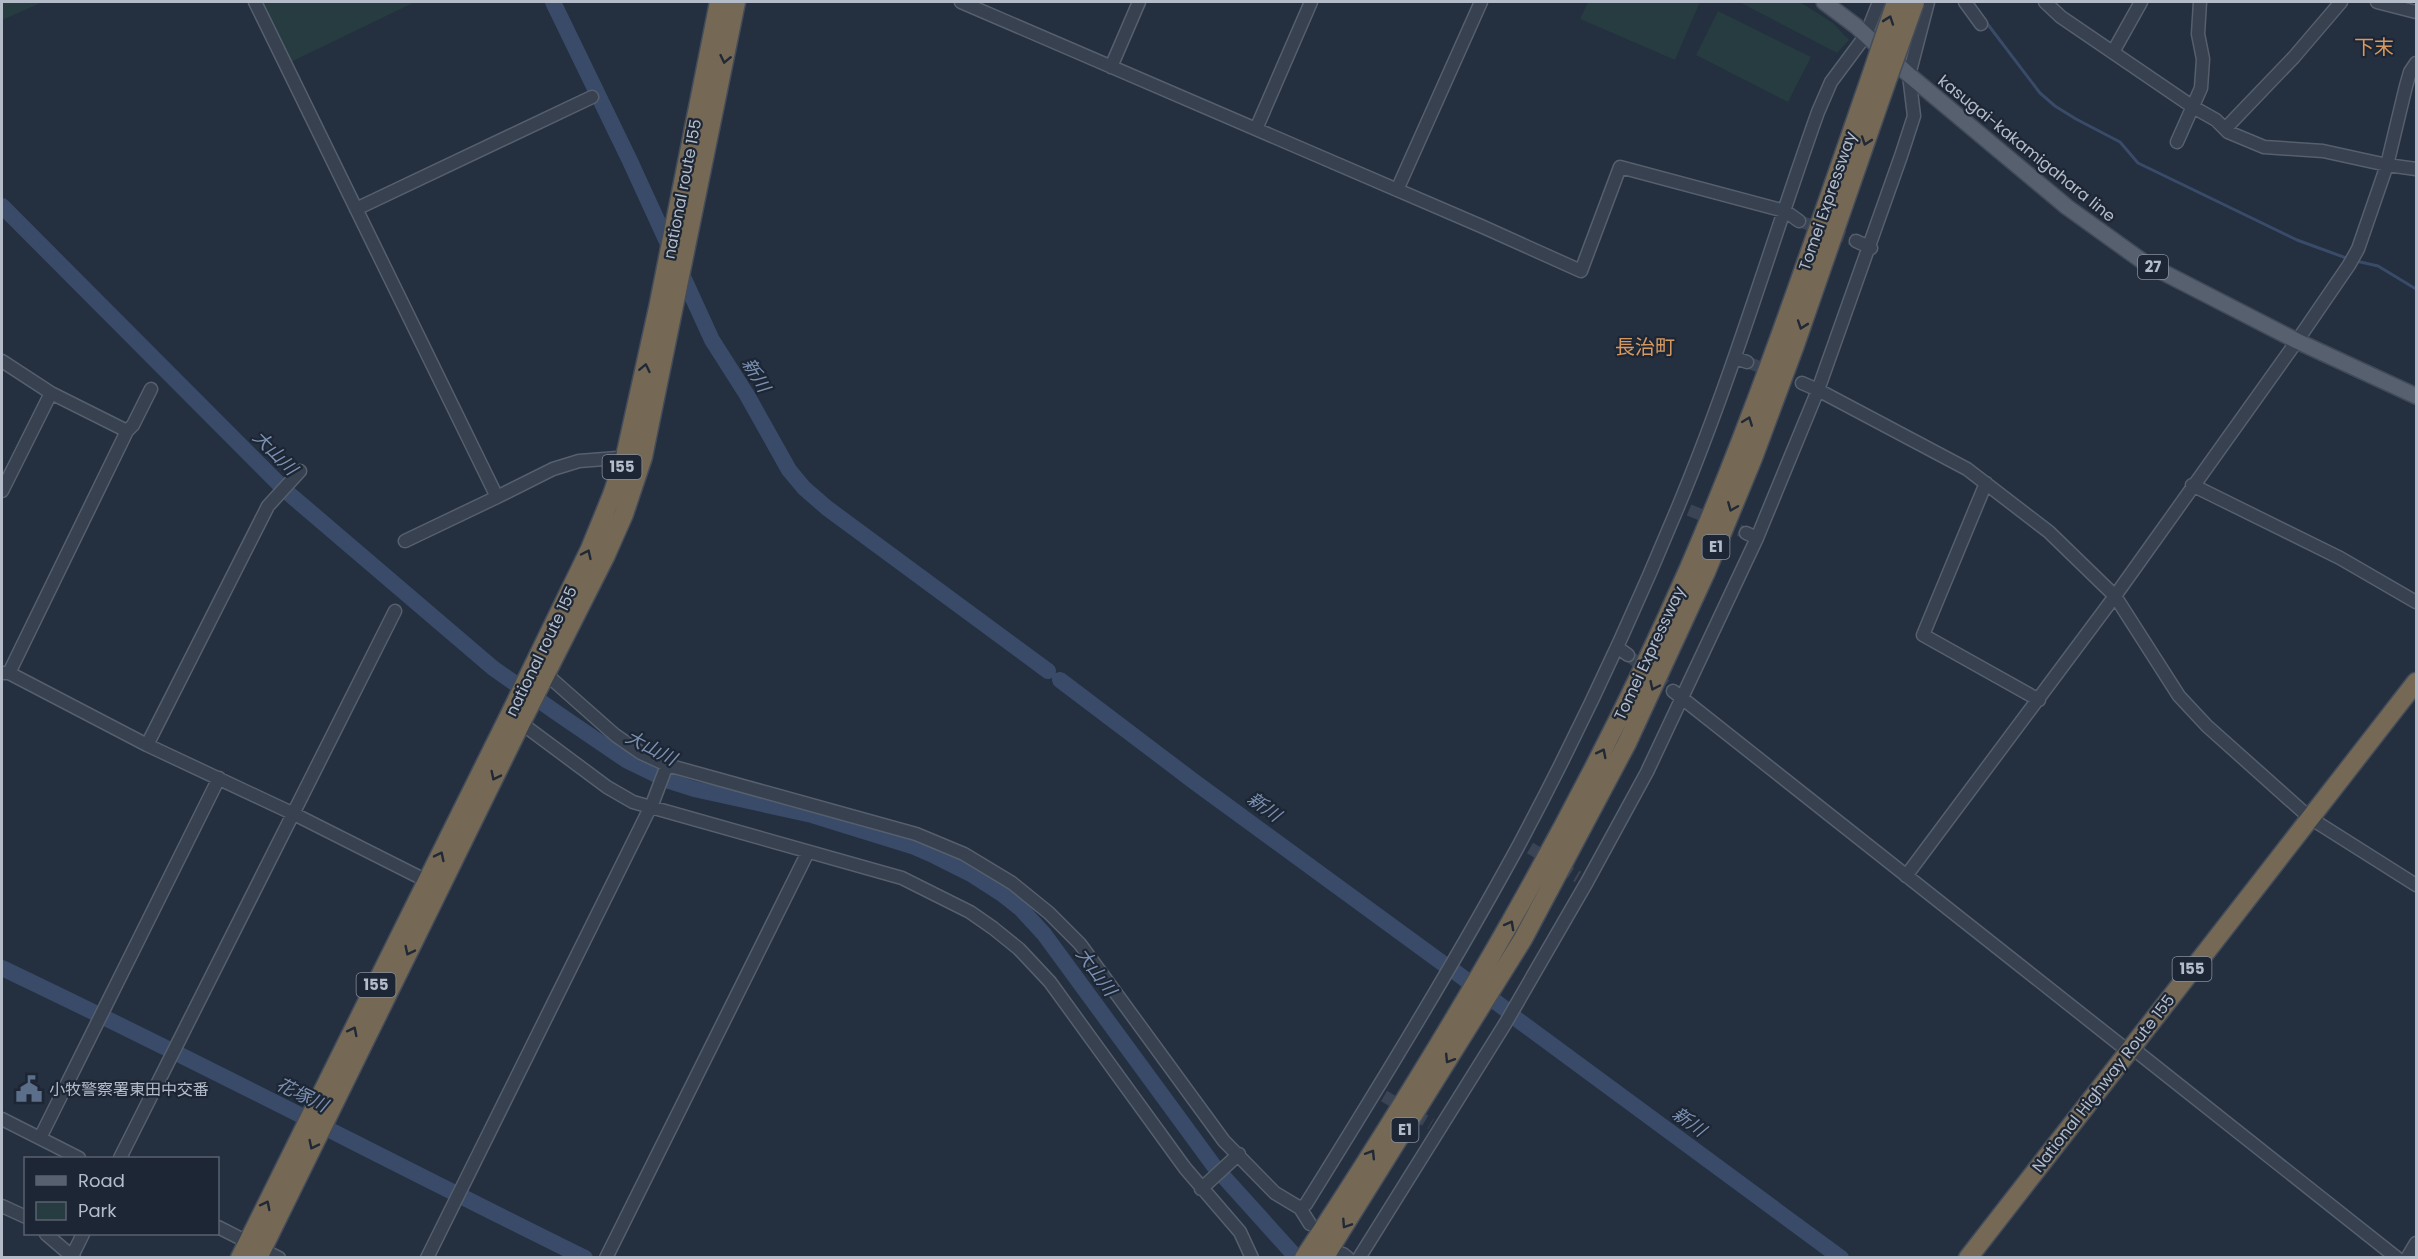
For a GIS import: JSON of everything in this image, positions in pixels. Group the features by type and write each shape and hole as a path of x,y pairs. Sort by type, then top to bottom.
{"highway":[{"name":"national route 155","path":"252,1252 516,718 540,668 590,549 634,457 673,305 677,213 719,2"},
{"name":"national route 155","path":"634,457 676,256 736,2"},
{"name":"Tomei Expressway","path":"1877,82 1896,2"},
{"name":"Tomei Expressway","path":"1304,1257 1329,1247 1360,1173 1488,980 1611,736 1689,567 1780,338 1877,82 1915,2"},
{"name":"National Highway Route 155","path":"1968,1257 2416,682"},
{"name":"national route 155","path":"252,1252 427,881 516,718"}],"main road":[{"name":"kasugai-kakamigahara line","path":"1824,2 1866,35 1909,75 2067,207 2145,263 2297,341 2416,396"}],"street":[{"path":"255,2 497,497"},
{"path":"961,2 1581,271 1620,166 1785,211 1799,221"},
{"path":"1111,67 1139,2"},
{"path":"1256,129 1311,2"},
{"path":"1397,190 1481,2"},
{"path":"1300,1208 1306,1204 1380,1094 1525,846 1684,508 1741,360 1785,211 1822,102 1831,82 1866,35 1879,2"},
{"path":"1359,1257 1436,1127 1505,1024 1582,879 1647,772 1678,695 1818,390 1871,248 1914,116 1909,75 1928,2"},
{"path":"1965,2 1981,24"},
{"path":"2045,2 2061,17 2193,107 2216,120 2228,132 2264,147 2323,151 2416,169"},
{"path":"2113,52 2141,2"},
{"path":"2177,142 2201,88 2204,73 2198,34 2200,2"},
{"path":"2225,129 2294,57 2341,2"},
{"path":"2377,2 2416,12"},
{"path":"1906,876 2115,596 2192,485 2297,341 2358,249 2387,165 2410,72 2416,63"},
{"path":"356,209 592,97"},
{"path":"1856,241 1871,248"},
{"path":"2,361 51,393 127,431"},
{"path":"1802,383 1949,460 1986,483 2049,532 2115,596 2179,696 2207,726 2310,818 2416,885"},
{"path":"151,389 133,425 127,431 5,673 147,745 294,814 427,881"},
{"path":"2,491 51,393"},
{"path":"405,541 553,469 579,461 634,457"},
{"path":"147,745 271,502 298,474"},
{"path":"1986,483 1923,635 2039,700"},
{"path":"2192,485 2340,558 2416,602"},
{"path":"121,1157 394,611"},
{"path":"1617,647 1628,655"},
{"path":"540,668 615,735 640,753 666,767 916,834 964,854 1011,883 1049,913 1080,944 1224,1141 1275,1192 1300,1208 1329,1247"},
{"path":"1678,695 1906,876 2397,1257"},
{"path":"516,718 607,787 633,802 651,805 902,878 970,912 1019,949 1050,982 1202,1187 1240,1232 1252,1257"},
{"path":"427,1257 651,805 666,767"},
{"path":"40,1138 219,778"},
{"path":"606,1257 808,852"},
{"path":"2,1119 77,1157"},
{"path":"1202,1187 1237,1156"},
{"path":"2,1206 24,1216"},
{"path":"219,1228 252,1252 279,1257"},
{"path":"48,1235 72,1257 82,1235"},
{"path":"2407,1257 2416,1243"}],"green space":[{"path":"2,2 43,2 2,20"},
{"path":"262,2 415,2 291,62"},
{"path":"1588,2 1700,2 1675,60 1580,19"},
{"path":"1739,2 1800,2 1833,23 1849,40 1837,53"},
{"path":"1718,11 1811,57 1788,102 1696,55"}],"waterway":[{"name":"新川","path":"553,2 630,161 712,340 747,395 789,470 804,488 827,508 1048,671"},
{"path":"1986,22 2040,93 2076,119 2120,142 2138,163 2297,240 2349,259"},
{"name":"大山川","path":"2,206 287,492 493,668 557,713 626,760 669,781 694,789 812,815 912,846 971,874 1021,909 1044,934 1214,1166 1297,1258"},
{"path":"2356,261 2378,266 2416,289"},
{"name":"新川","path":"1060,680 1196,783 1445,965"},
{"name":"花塚川","path":"2,968 585,1258"},
{"name":"新川","path":"1454,971 1508,1011"},
{"name":"新川","path":"1514,1017 1841,1258"}],"tunnel":[{"path":"1799,221 1856,241"},
{"path":"1747,362 1802,383"},
{"path":"1689,510 1746,533"},
{"path":"1628,655 1673,691"},
{"path":"1530,848 1578,877"},
{"path":"1384,1096 1431,1124"}],"place":[{"name":"小牧警察署東田中交番","path":"29,1089"}],"district":[{"name":"下末","path":"2374,47"},
{"name":"長治町","path":"1645,347"}]}
